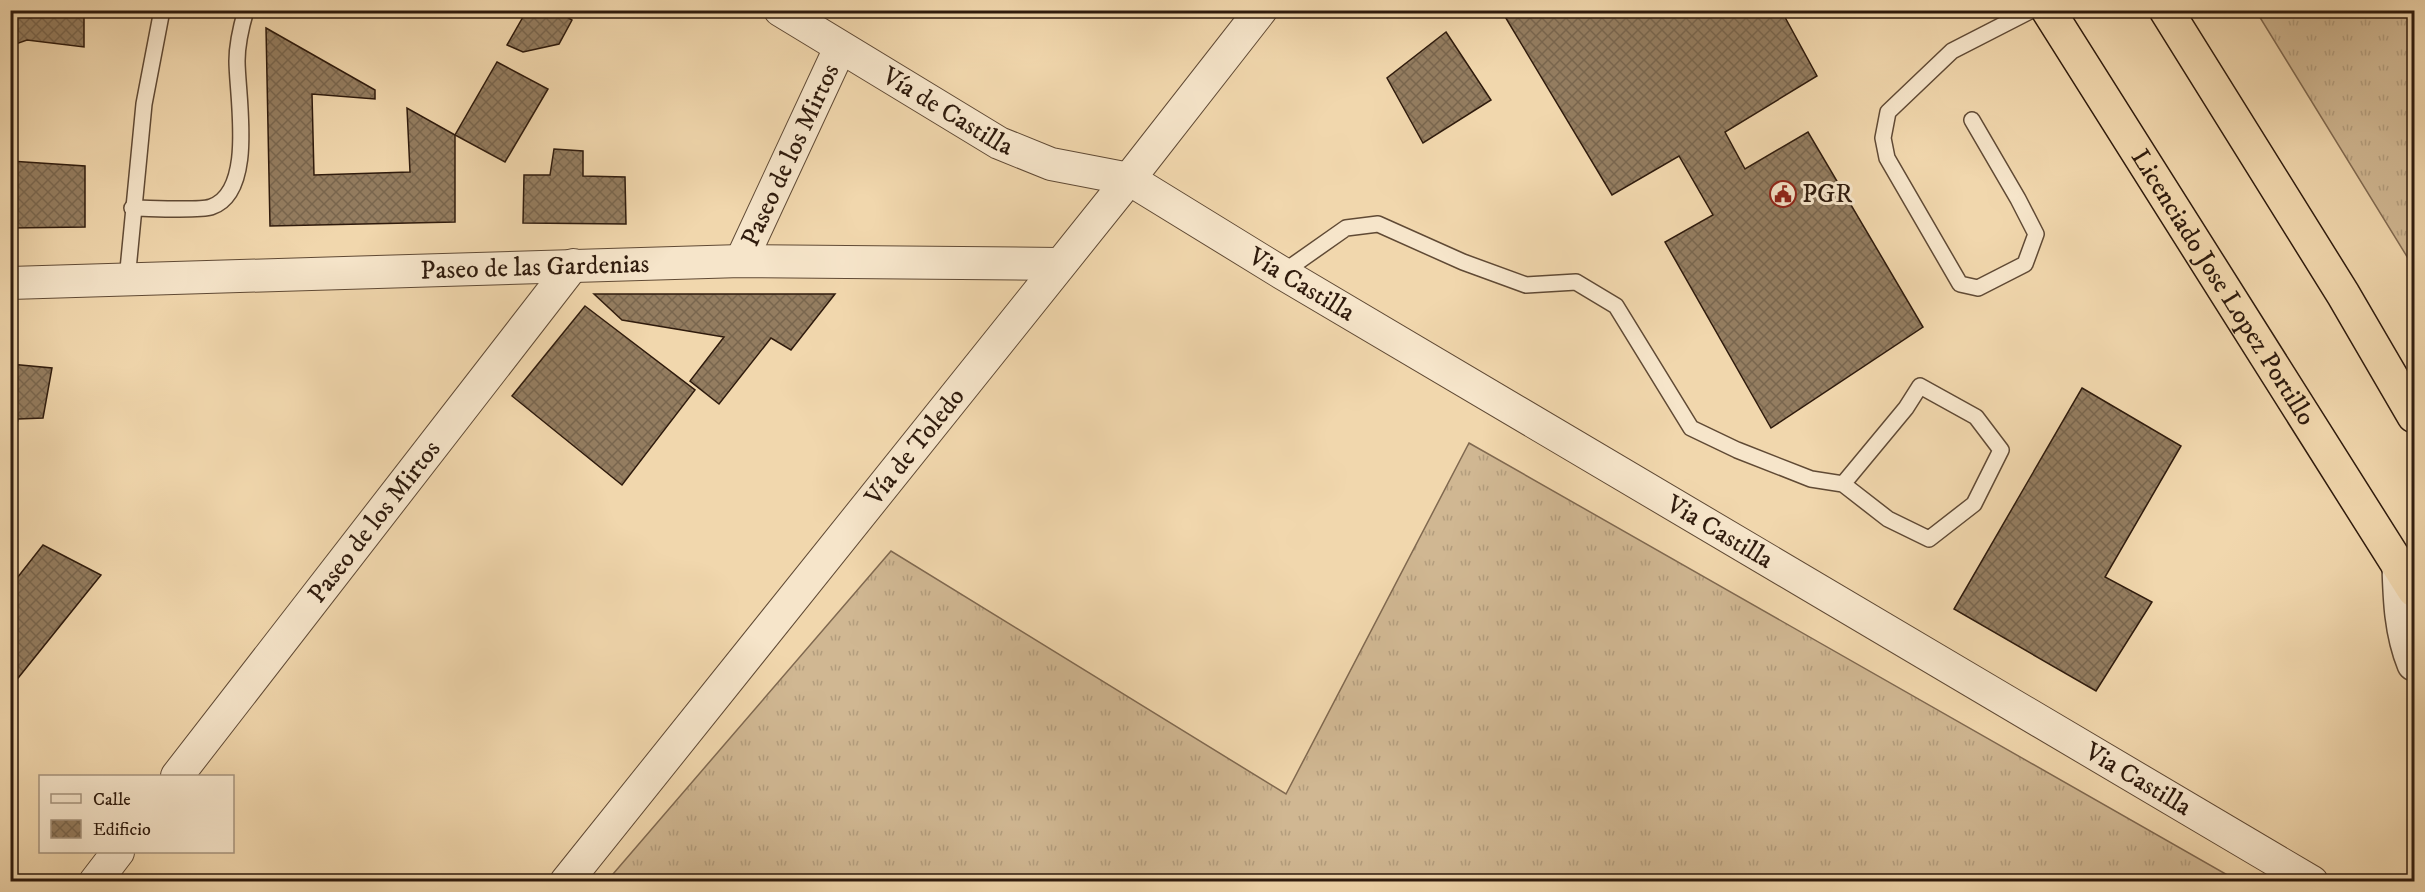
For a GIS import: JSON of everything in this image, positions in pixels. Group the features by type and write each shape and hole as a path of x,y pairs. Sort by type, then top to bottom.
{"highway":[{"name":"Licenciado Jose Lopez Portillo","path":"2048,10 2407,578"},
{"path":"2166,10 2343,294 2415,416"}],"street":[{"name":"Vía de Castilla","path":"780,10 999,143 1051,164 1130,179"},
{"name":"Vía de Toledo","path":"566,882 1130,179 1261,10"},
{"name":"Paseo de los Mirtos","path":"741,261 840,48"},
{"name":"Via Castilla","path":"1130,179 1282,273 2312,882"},
{"name":"Paseo de las Gardenias","path":"10,283 741,261 1060,264"},
{"name":"Paseo de los Mirtos","path":"179,775 573,265"},
{"name":"Licenciado Jose Lopez Portillo","path":"2407,578 2401,609 2407,647 2415,664"},
{"path":"95,882 117,853"}],"lane":[{"path":"126,280 144,104 162,10"},
{"path":"132,208 211,208 223,200 231,189 238,174 240,157 237,57 246,10"},
{"path":"1972,120 2036,234 2025,264 1978,288 1960,284 1887,158 1883,138 1888,112 1952,51 2032,10"},
{"path":"1282,273 1346,228 1378,224 1463,262 1526,285 1576,282 1616,306 1691,428 1737,450 1811,479 1843,484 1888,519 1929,539 1974,504 2001,450 1976,417 1920,386 1906,408 1843,484"}],"green space":[{"path":"2256,11 2414,11 2414,268"},
{"path":"1469,443 2238,881 607,881 891,551 1286,794"}],"building":[{"path":"10,10 84,10 84,47 27,40 10,46"},
{"path":"527,10 556,10 572,20 559,44 523,52 507,45"},
{"path":"1501,10 1781,10 1817,76 1725,132 1745,169 1808,132 1923,327 1771,428 1665,242 1713,215 1679,156 1612,195"},
{"path":"266,28 375,90 375,99 312,94 314,175 410,172 407,108 455,135 455,222 270,226"},
{"path":"1446,32 1491,100 1423,143 1387,78"},
{"path":"497,62 548,89 505,162 455,135"},
{"path":"554,149 583,151 583,176 625,177 626,224 523,223 524,175 550,175"},
{"path":"10,161 85,166 85,227 10,228"},
{"path":"594,294 835,294 791,350 771,338 719,404 690,381 724,337 622,320"},
{"path":"585,306 695,390 622,485 512,396"},
{"path":"10,364 52,368 43,418 18,419 10,457"},
{"path":"2082,388 2181,446 2105,577 2152,602 2096,691 1954,609"},
{"path":"43,545 101,575 10,688 10,587"}],"place":[{"name":"PGR","path":"1783,194"}]}
